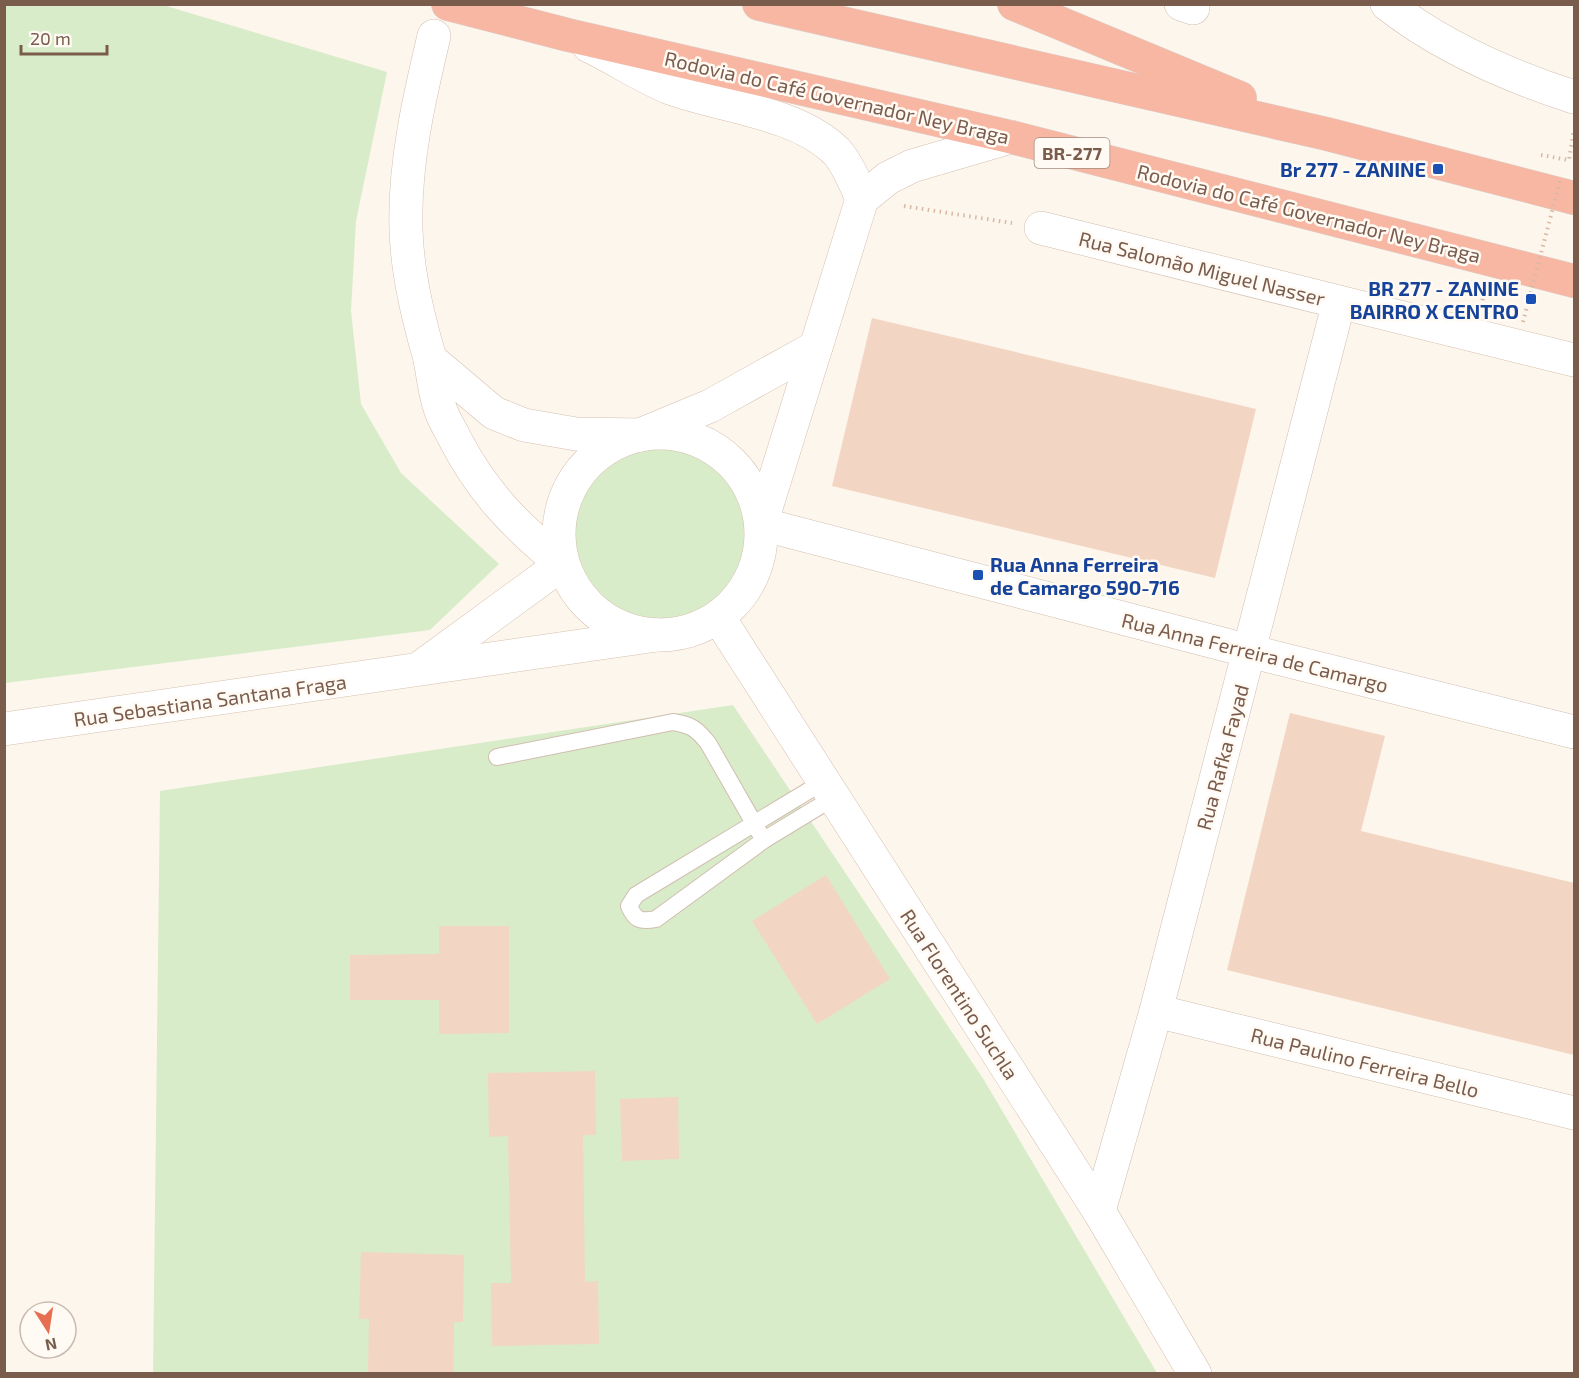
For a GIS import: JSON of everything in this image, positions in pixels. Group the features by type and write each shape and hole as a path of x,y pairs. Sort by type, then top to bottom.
{"highway":[{"name":"Rodovia do Café Governador Ney Braga","path":"448,4 568,35 1011,137 1575,281"},
{"path":"759,4 1567,189"},
{"path":"1014,4 1327,134"}],"street":[{"path":"1387,4 1442,40 1503,71 1575,97"},
{"path":"568,35 670,87 792,124 817,136 837,152 862,199"},
{"path":"434,36 418,101 406,188 405,231 411,284 440,409 470,467 485,489 508,516 562,564"},
{"path":"761,524 862,199 888,178 912,166 1011,137"},
{"name":"Rua Salomão Miguel Nasser","path":"1041,228 1575,360"},
{"name":"Rua Rafka Fayad","path":"1100,1211 1156,1011 1340,302"},
{"path":"430,359 494,412 524,425 576,434 640,435 662,433 683,436 703,443 721,454 737,468 749,486 757,505 761,524 760,547 755,567 746,587 734,604 718,618 679,634 657,635 636,633 616,626 598,615 576,592 562,564 558,543 559,522 564,501 573,482 586,465 602,451 620,441 640,435 710,406 816,347"},
{"name":"Rua Anna Ferreira de Camargo","path":"761,524 1249,651 1575,732"},
{"name":"Rua Sebastiana Santana Fraga","path":"416,671 562,564"},
{"name":"Rua Florentino Suchla","path":"718,618 1100,1211 1195,1374"},
{"name":"Rua Sebastiana Santana Fraga","path":"4,729 657,635"},
{"name":"Rua Paulino Ferreira Bello","path":"1156,1011 1575,1113"}],"lane":[{"path":"497,757 673,722 687,725 698,730 708,743 764,840"},
{"path":"828,790 656,919 643,922 634,918 628,906 636,895 754,823 828,790"}],"path":[{"path":"1523,322 1567,189"},
{"path":"862,199 1041,228"}],"green space":[{"path":"4,5 163,5 387,72 356,221 351,311 361,404 401,473 499,564 430,630 5,683"},
{"path":"660,448 693,455 721,473 739,501 746,534 739,567 721,595 693,613 660,620 627,613 599,595 581,567 574,534 581,501 599,473 627,455"},
{"path":"733,705 984,1080 1157,1373 153,1374 160,791"}],"building":[{"path":"872,318 1256,409 1215,578 832,486"},
{"path":"1290,713 1385,736 1361,831 1574,883 1574,1055 1227,970"},
{"path":"826,875 890,979 817,1024 752,921"},
{"path":"439,926 509,926 509,1033 439,1034 439,1000 350,1000 350,955 439,954"},
{"path":"595,1071 596,1135 583,1135 585,1282 598,1281 599,1344 492,1346 491,1283 511,1283 508,1136 489,1137 488,1073"},
{"path":"678,1097 679,1159 622,1161 620,1099"},
{"path":"361,1252 464,1255 463,1322 454,1322 453,1374 368,1374 369,1319 359,1319"}],"place":[{"name":"Br 277 - ZANINE","path":"1438,169"},
{"name":"BR 277 - ZANINE BAIRRO X CENTRO","path":"1531,299"},
{"name":"Rua Anna Ferreira de Camargo 590-716","path":"978,575"}]}
